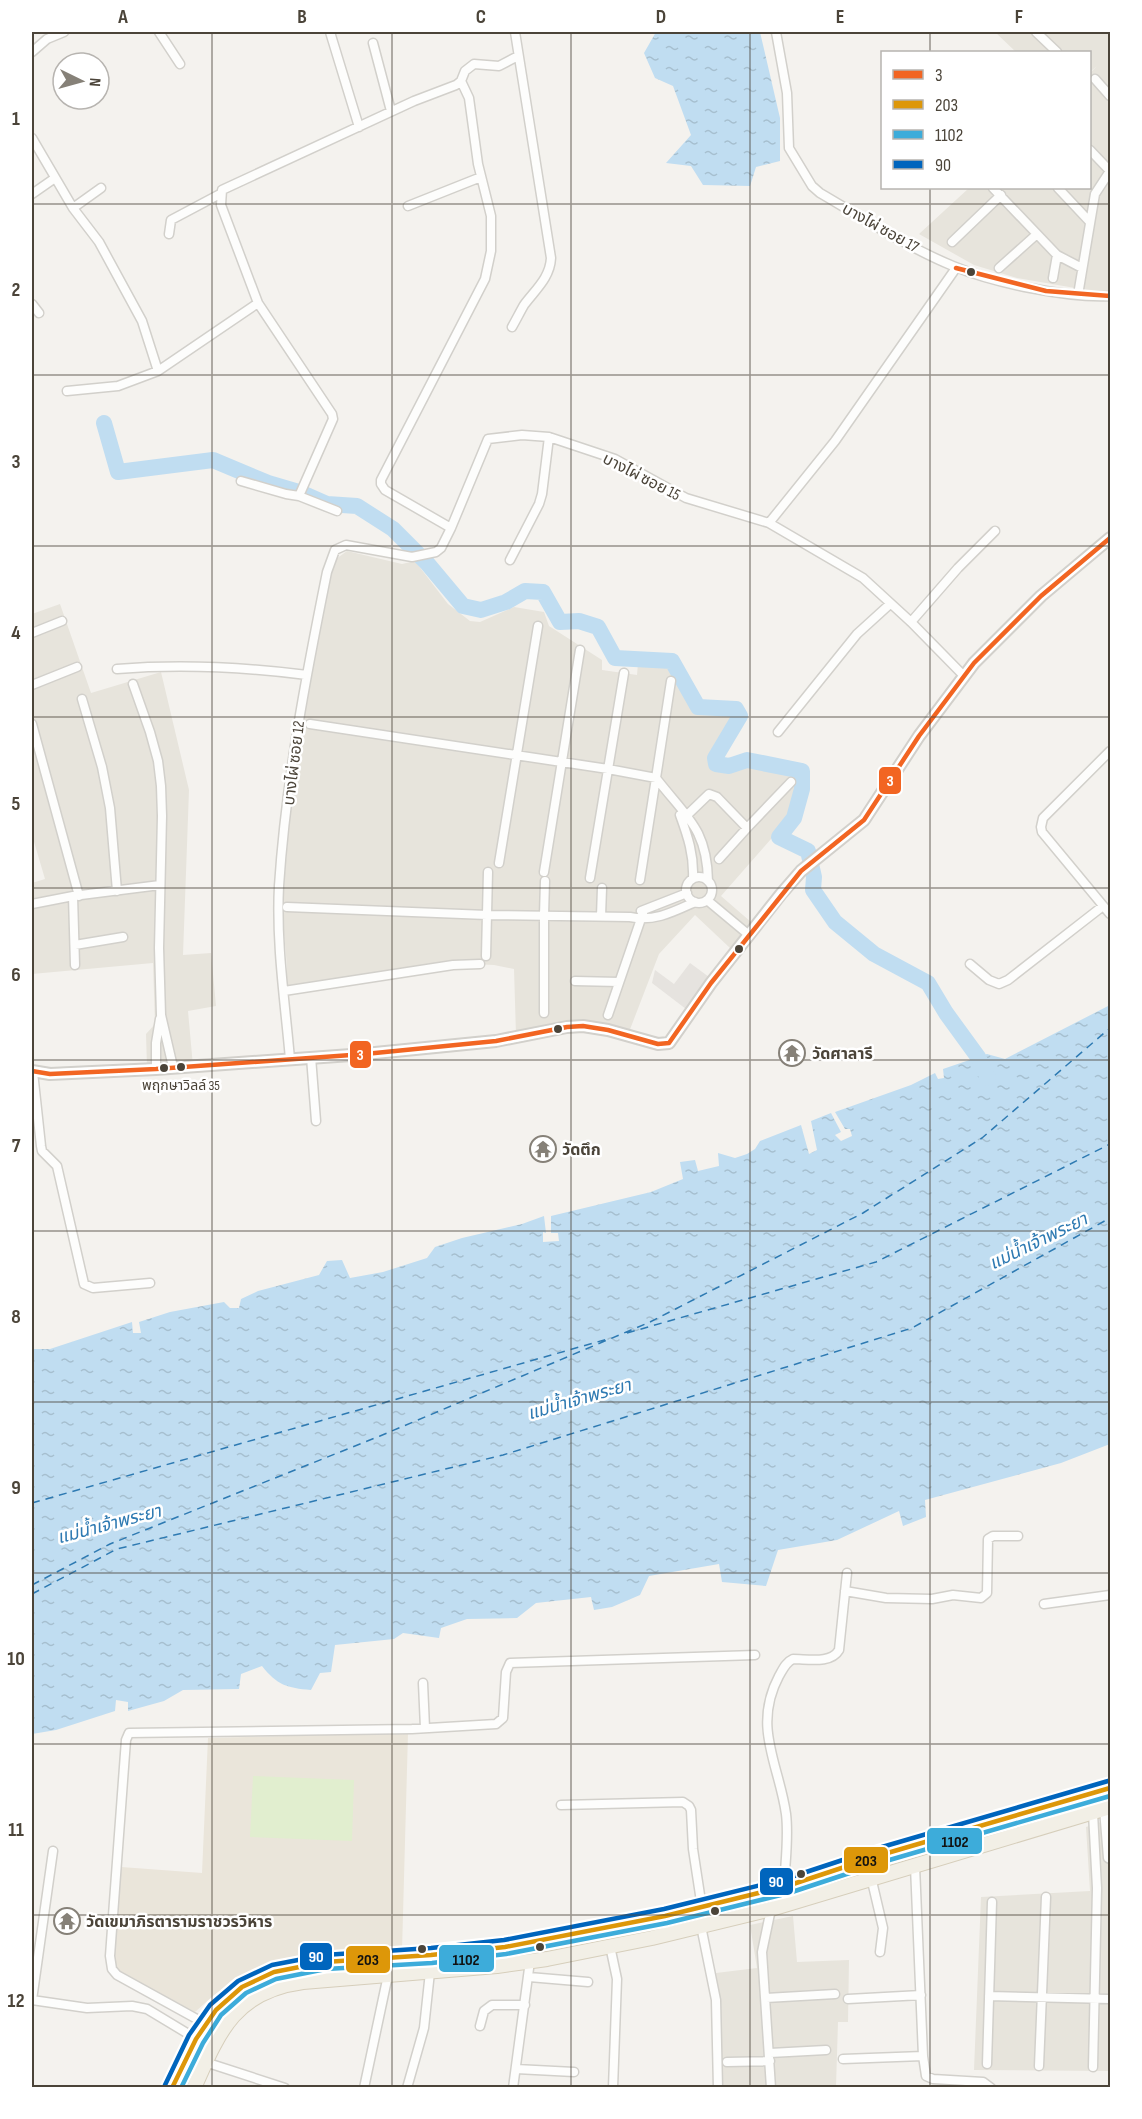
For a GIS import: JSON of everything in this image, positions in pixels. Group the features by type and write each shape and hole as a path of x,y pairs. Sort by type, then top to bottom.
{"main road":[{"path":"172,2088 195,2038 217,2007 231,1993 257,1978 285,1968 514,1946 702,1908 784,1887 1110,1788"},
{"path":"194,2088 220,2033 237,2012 256,1995 271,1988 303,1982 530,1961 610,1946 771,1909 1103,1810"},
{"path":"835,1871 838,1889"}],"street":[{"path":"32,52 47,39 64,32"},
{"path":"159,32 180,64"},
{"path":"330,32 358,127"},
{"path":"512,327 549,270 551,258 515,32"},
{"name":"บางไผ่ ซอย 17","path":"776,32 787,93 789,148 813,186 892,234 956,268 1046,291 1110,297"},
{"path":"1036,32 1057,51"},
{"path":"373,43 391,111"},
{"path":"169,234 171,220 220,194 222,190 391,111 456,85 461,81 465,71 474,64 499,66 518,56"},
{"path":"1095,79 1110,96"},
{"path":"452,528 385,490 381,480 485,279 491,251 491,216 481,177 469,98 461,81"},
{"path":"32,138 74,208 99,242 142,321 158,371"},
{"path":"1078,295 1095,194 1110,171 1091,152"},
{"path":"408,206 481,177"},
{"path":"32,194 56,178"},
{"path":"74,208 101,188"},
{"path":"994,189 1057,255 1082,268"},
{"path":"1059,189 1089,221"},
{"path":"220,194 221,205 258,303 332,414 330,426 301,491"},
{"path":"952,242 1001,195"},
{"path":"999,268 1037,234"},
{"path":"1053,278 1057,255"},
{"path":"769,523 835,441 956,268"},
{"path":"67,391 118,386 158,371 258,303"},
{"path":"32,304 39,313"},
{"name":"บางไผ่ ซอย 15","path":"411,557 436,552 445,543 488,439 522,435 549,437 615,459 686,498 769,523 851,570 911,622 964,676"},
{"path":"510,560 542,494 549,437"},
{"path":"241,481 286,494 301,491 337,511"},
{"path":"911,622 958,568 995,531"},
{"path":"150,1283 93,1288 84,1284 57,1166 42,1151 32,1071 50,1074 173,1067 475,1044 583,1026 608,1030 664,1045 671,1040 711,983 801,871 864,819 913,745 974,663 1041,596 1110,538"},
{"name":"บางไผ่ ซอย 12","path":"290,1059 279,937 279,888 296,735 327,572 335,550 346,545 411,557"},
{"path":"778,732 857,633 890,604"},
{"path":"32,633 63,621"},
{"path":"499,863 538,626"},
{"path":"544,1013 545,877 580,650"},
{"path":"32,685 77,666"},
{"path":"117,669 263,669 307,675"},
{"path":"590,878 624,673"},
{"path":"640,880 671,681"},
{"path":"133,684 158,761 162,816 161,1015 156,1043 156,1068"},
{"path":"82,699 102,767 110,808 117,891"},
{"path":"32,724 76,896 75,965"},
{"path":"287,908 630,917 669,914 695,902 707,900 712,891 708,881 706,854 701,837 656,778 310,724"},
{"path":"970,964 989,980 999,984 1008,980 1108,909 1042,832 1041,827 1043,818 1110,751"},
{"path":"718,859 791,782"},
{"path":"685,817 705,796 713,795 747,828"},
{"path":"685,817 694,863 693,878 687,887 687,893 695,902"},
{"path":"486,956 488,872"},
{"path":"693,878 704,878 708,881"},
{"path":"32,904 160,885"},
{"path":"601,916 602,888"},
{"path":"608,1015 642,915 687,893"},
{"path":"707,900 749,934"},
{"path":"75,945 123,937"},
{"path":"284,991 453,965 480,964"},
{"path":"575,981 619,982"},
{"path":"161,1015 173,1067"},
{"path":"311,1057 316,1120"},
{"path":"845,1592 886,1598 932,1599 953,1595 981,1598 987,1593 988,1539 993,1536 1018,1536"},
{"path":"784,1887 786,1818 767,1730 769,1701 774,1685 788,1661 830,1659 836,1656 839,1650 847,1573"},
{"path":"1044,1604 1110,1595"},
{"path":"204,2023 141,1990 117,1975 112,1969 110,1956 126,1740 129,1734 425,1728 500,1722 503,1718 506,1672 510,1663 755,1655"},
{"path":"423,1683 425,1728"},
{"path":"561,1805 686,1803 691,1810 693,1848 702,1908"},
{"path":"1103,1810 1108,1858 1110,1859"},
{"path":"1094,2067 1097,1888 1103,1810"},
{"path":"53,1851 32,2000 87,2008 132,2006 143,2008 156,2013 195,2038"},
{"path":"867,1860 883,1928 880,1952"},
{"path":"915,1866 923,2056 926,2076 983,2082 991,2088"},
{"path":"1039,2066 1046,1897"},
{"path":"987,2064 992,1902"},
{"path":"771,1909 762,1952 771,2088"},
{"path":"701,1926 711,1965 716,2000 718,2088"},
{"path":"610,1946 617,1979 613,2088"},
{"path":"513,2088 530,1961"},
{"path":"407,2088 424,2028 430,1972"},
{"path":"364,2088 388,1975"},
{"path":"529,1977 588,1982"},
{"path":"141,1990 143,2008"},
{"path":"766,1998 834,1994"},
{"path":"848,1999 921,1995"},
{"path":"989,1996 1110,1999"},
{"path":"480,2026 484,2011 492,2005 525,2005"},
{"path":"727,2062 826,2050"},
{"path":"843,2058 923,2056"},
{"path":"205,2062 283,2087"},
{"path":"516,2068 574,2072"}],"shaded area":[{"path":"995,32 1110,32 1110,294 1017,278 974,265 919,234 968,189 1091,189 1091,72 1097,66 1091,71 1091,51 1015,51"},
{"path":"347,551 402,564 415,561 448,604 470,621 480,622 514,607 544,612 549,626 602,660 602,670 637,675 638,663 669,664 697,712 730,714 735,718 710,759 713,768 729,771 750,764 791,773 799,779 799,792 792,815 721,896 751,922 730,948 695,915 659,954 629,1032 590,1022 516,1035 514,969 494,965 472,964 285,993 287,967 282,909 297,731 324,596 336,559"},
{"name":"พฤกษาวิลล์ 35","path":"60,604 91,693 161,672 189,790 183,955 211,953 216,1006 188,1011 193,1066 147,1067 146,1034 155,1024 153,963 32,974 32,883 45,879 32,835 32,614"},
{"path":"690,963 709,977 686,1009 652,983 655,970 674,984"},
{"path":"408,1733 402,1951 273,1962 241,1976 195,2012 116,1969 113,1955 121,1867 202,1873 208,1738"},
{"path":"1110,1819 1110,2071 974,2070 981,1897 1090,1891 1086,1827"},
{"path":"793,1916 797,1962 849,1960 848,2022 838,2022 836,2087 718,2087 719,2001 716,1973 757,1968 750,1925"}],"green space":[{"path":"253,1776 354,1780 352,1841 250,1837"}],"water":[{"path":"656,32 760,32 780,118 780,161 756,167 750,186 703,185 691,166 666,163 691,135 673,86 655,78 644,53"},
{"name":"แม่น้ำเจ้าพระยา","path":"1110,1005 1110,1444 1061,1463 925,1500 926,1517 903,1526 899,1511 837,1540 778,1550 766,1586 722,1582 719,1564 649,1576 640,1595 612,1607 594,1610 591,1597 536,1603 517,1618 467,1619 441,1628 439,1638 403,1633 394,1639 335,1645 331,1672 320,1673 311,1690 283,1684 262,1666 241,1674 239,1689 183,1690 164,1701 128,1711 128,1702 116,1700 115,1711 56,1730 32,1734 32,1349 50,1349 132,1322 133,1333 141,1333 139,1322 170,1312 224,1302 230,1308 239,1308 241,1299 258,1291 319,1275 327,1261 342,1260 350,1278 383,1272 427,1258 435,1247 544,1216 546,1233 543,1232 543,1242 559,1241 558,1233 551,1233 551,1216 651,1192 683,1179 680,1162 695,1160 698,1171 719,1166 718,1153 735,1158 747,1154 755,1149 760,1141 801,1125 809,1154 817,1150 811,1121 831,1113 841,1132 835,1135 841,1141 852,1136 850,1129 845,1129 835,1112 911,1085 935,1073 938,1079 944,1078 943,1069 987,1054 1005,1059"}],"waterway":[{"path":"104,423 118,472 213,460 327,504 357,506 393,529 427,563 463,606 481,610 506,602 525,591 543,592 560,622 579,621 598,627 615,658 672,661 698,707 736,709 740,716 715,758 716,764 729,766 747,760 802,771 802,789 794,818 779,837 808,851 814,877 813,890 835,922 874,954 928,983 946,1013 978,1057 988,1078"}],"ferry route":[{"path":"32,1585 110,1544 380,1436 650,1322 863,1213 982,1138 1110,1028"},
{"path":"627,1333 876,1262 1110,1144"},
{"path":"32,1594 117,1549 503,1455 912,1328 1110,1218"},
{"path":"32,1503 611,1338"}],"transit line":[{"name":"3","path":"956,268 1046,291 1110,296"},
{"name":"3","path":"32,1071 50,1074 156,1069 365,1054 496,1041 583,1026 608,1030 658,1044 669,1043 711,983 801,871 864,820 919,736 974,663 1041,596 1110,538"},
{"name":"90","path":"165,2085 189,2035 210,2005 238,1981 272,1965 324,1955 431,1948 504,1940 664,1909 785,1879 882,1847 1108,1781"},
{"name":"203","path":"172,2088 196,2039 216,2010 242,1987 274,1972 325,1962 431,1955 505,1947 665,1916 787,1886 884,1854 1110,1788"},
{"name":"1102","path":"181,2088 203,2043 221,2015 246,1993 276,1979 326,1969 432,1963 506,1954 667,1923 789,1893 886,1861 1110,1796"}],"place":[{"name":"วัดศาลารี","path":"792,1053"},
{"name":"พฤกษาวิลล์ 35","path":"181,1067"},
{"name":"วัดตึก","path":"543,1149"},
{"name":"วัดเขมาภิรตารามราชวรวิหาร","path":"67,1921"}]}
